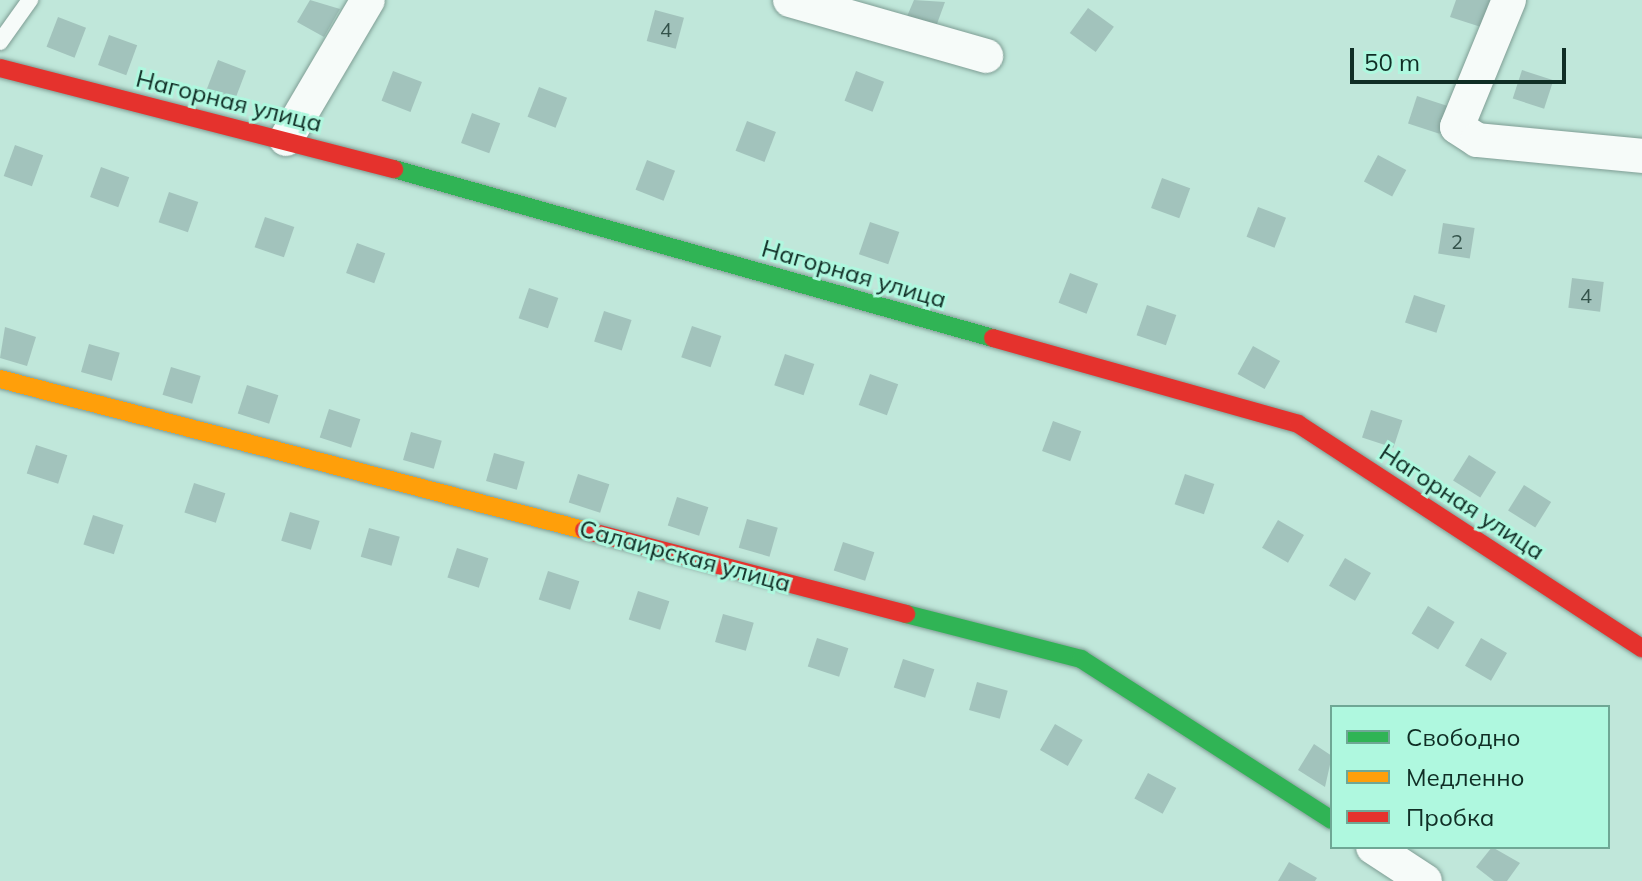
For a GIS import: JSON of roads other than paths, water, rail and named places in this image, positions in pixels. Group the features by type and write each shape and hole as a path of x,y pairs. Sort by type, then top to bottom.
{"street":[{"path":"286,139 368,0"},
{"path":"790,0 986,56"},
{"path":"1509,0 1457,127 1477,140 1642,156"},
{"name":"Нагорная улица","path":"0,68 286,139 1298,424 1642,648"},
{"name":"Салаирская улица","path":"0,379 1081,659 1330,819"},
{"path":"1376,849 1425,881"}],"lane":[{"path":"0,42 30,0"}]}
